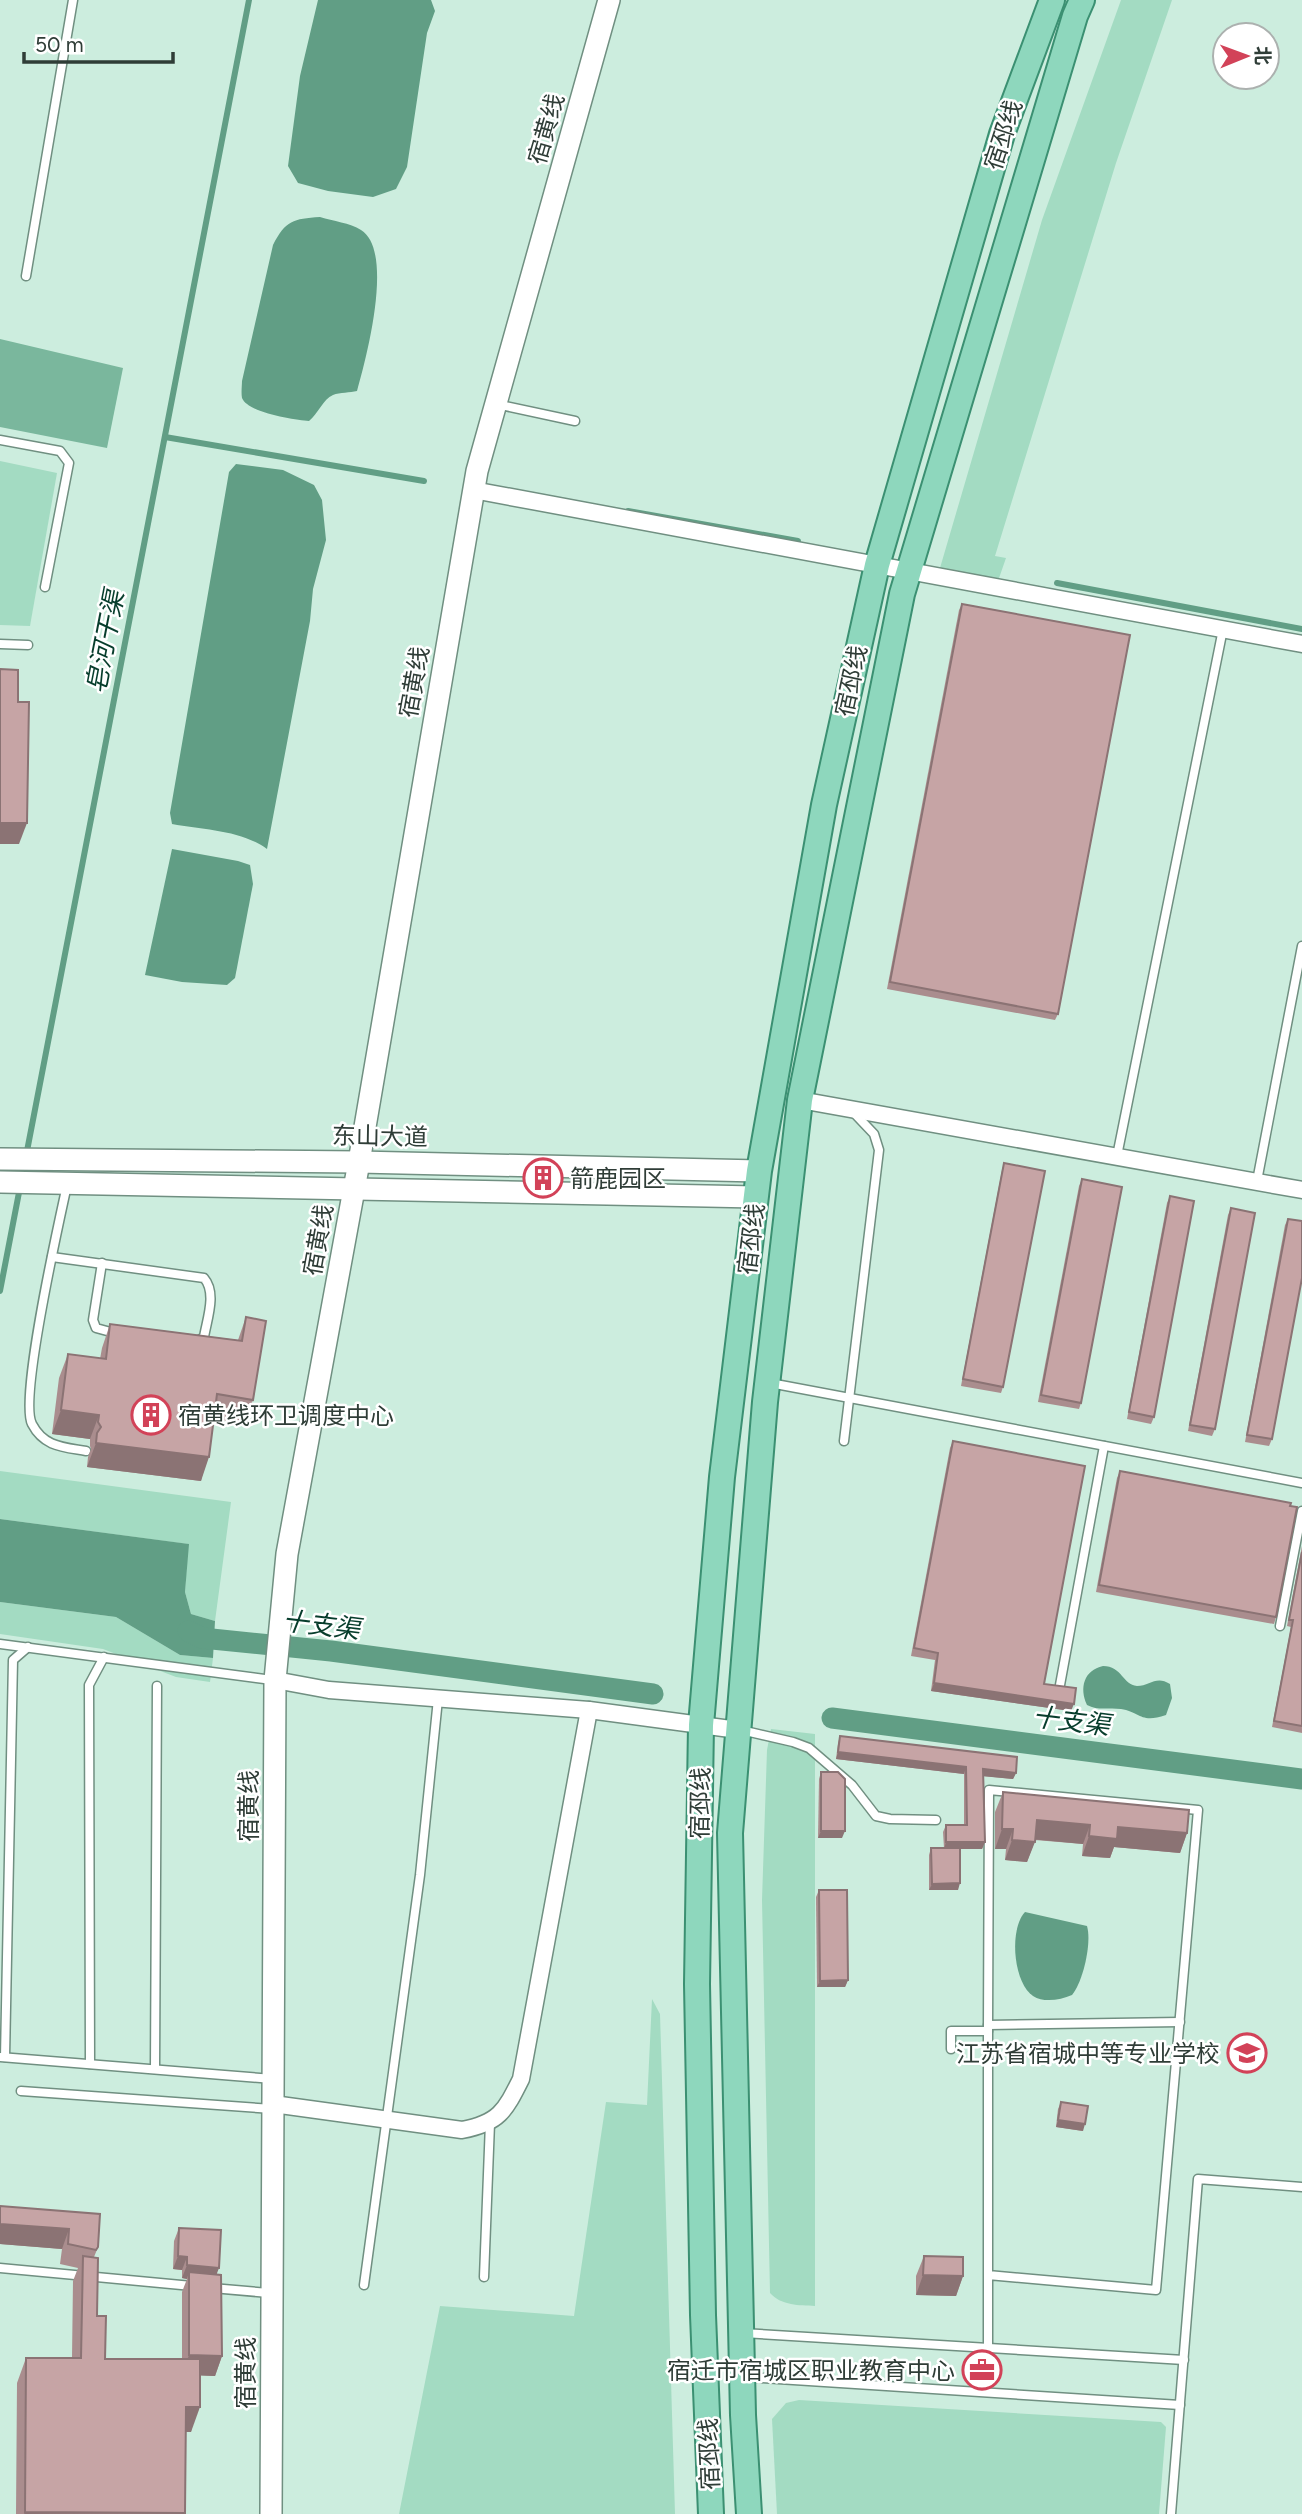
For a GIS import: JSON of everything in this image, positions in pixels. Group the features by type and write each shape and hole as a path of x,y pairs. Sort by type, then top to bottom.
{"main road":[{"name":"宿黄线","path":"271,2514 276,1674 286,1554 355,1187 473,489 609,0"},
{"name":"宿邳线","path":"711,2514 703,2315 697,1984 701,1725 722,1477 759,1171 824,805 877,565 1002,134 1052,0"},
{"name":"宿邳线","path":"749,2514 742,2376 730,1833 767,1383 800,1100 909,571 1071,29 1082,0"},
{"name":"东山大道","path":"17,1159 359,1162 759,1171"},
{"path":"14,1182 756,1196"}],"street":[{"path":"473,489 1302,644"},
{"path":"800,1100 1302,1190"},
{"path":"276,1674 329,1690 589,1710 738,1730"},
{"path":"273,2106 462,2130 490,2123 504,2112 521,2079 589,1710"}],"lane":[{"path":"26,276 73,0"},
{"path":"496,404 575,421"},
{"path":"0,440 60,451 69,463 45,587"},
{"path":"1117,1156 1223,629"},
{"path":"0,644 28,645"},
{"path":"1257,1181 1302,946"},
{"path":"844,1441 879,1150 874,1134 848,1107"},
{"path":"68,1182 52,1256 28,1400 30,1421 38,1434 51,1446 86,1451"},
{"path":"52,1256 204,1278 210,1285 211,1297 204,1337 198,1342 190,1343"},
{"path":"102,1263 93,1320 96,1328 104,1332 129,1335"},
{"path":"767,1383 1302,1483"},
{"path":"1060,1685 1104,1446"},
{"path":"1280,1626 1302,1511"},
{"path":"0,1644 276,1674"},
{"path":"28,1647 13,1660 2,2057 273,2079"},
{"path":"90,2064 89,1685 104,1657"},
{"path":"155,2069 157,1686"},
{"path":"364,2285 420,1875 438,1699"},
{"path":"738,1730 809,1748 852,1785 876,1815 890,1819 936,1820"},
{"path":"988,2275 1156,2290 1198,1810 989,1790 988,2028 988,2275 988,2348"},
{"path":"951,2049 951,2031 1180,2022"},
{"path":"21,2091 273,2106"},
{"path":"484,2277 490,2123"},
{"path":"1171,2514 1198,2179 1302,2187"},
{"path":"0,2268 272,2293"},
{"path":"741,2333 1184,2360"},
{"path":"742,2376 1180,2405"}],"shaded area":[{"path":"318,0 431,0 435,11 427,33 407,167 396,189 373,197 328,191 298,183 288,166 300,76"},
{"path":"1121,0 1172,0 1116,163 995,556 1006,558 998,581 940,568 1042,220"},
{"path":"320,217 361,230 371,242 376,260 377,282 371,332 357,391 329,397 309,421 272,415 253,408 242,398 242,381 273,245 282,230 291,222"},
{"path":"0,339 123,368 107,448 0,427"},
{"path":"0,461 57,473 30,626 0,625"},
{"path":"236,464 283,470 314,485 322,500 326,540 313,589 310,621 267,849 234,834 172,824 170,813 229,472"},
{"path":"172,849 250,865 253,884 235,978 227,985 182,982 145,975"},
{"path":"0,1471 231,1502 215,1621 191,1614 185,1592 188,1544 0,1519"},
{"path":"0,1519 189,1544 185,1592 191,1614 215,1621 213,1658 180,1655 116,1617 0,1602"},
{"path":"0,1602 116,1617 180,1655 213,1658 210,1682 176,1677 103,1649 0,1634"},
{"path":"1103,1666 1114,1669 1132,1685 1142,1686 1161,1681 1170,1684 1172,1698 1166,1715 1146,1718 1128,1710 1087,1705 1083,1692 1087,1676 1091,1671"},
{"path":"771,1729 815,1734 815,2306 785,2303 770,2293 762,1900 767,1750"},
{"path":"1025,1912 1087,1926 1086,1962 1072,1995 1047,2000 1033,1996 1026,1989 1017,1968 1015,1942 1020,1920"},
{"path":"652,1999 660,2014 675,2514 399,2514 440,2306 574,2316 606,2102 647,2105"},
{"path":"799,2400 1161,2422 1166,2427 1159,2514 777,2514 772,2419 786,2403"}],"building":[{"path":"962,604 1130,635 1058,1014 890,982"},
{"path":"0,669 18,670 18,702 29,702 27,823 0,823"},
{"path":"1004,1163 1045,1171 1003,1387 963,1379"},
{"path":"1082,1179 1122,1187 1081,1403 1041,1395"},
{"path":"1170,1196 1194,1201 1154,1417 1129,1412"},
{"path":"1231,1208 1255,1213 1215,1429 1190,1425"},
{"path":"1288,1219 1302,1221 1302,1278 1272,1439 1247,1435"},
{"path":"246,1317 266,1321 253,1400 217,1394 209,1457 96,1443 101,1427 98,1422 99,1415 61,1410 68,1354 106,1359 110,1324 242,1341"},
{"path":"953,1441 1085,1466 1044,1684 1076,1688 1074,1704 934,1683 938,1653 914,1648"},
{"path":"1120,1471 1291,1503 1290,1506 1297,1507 1276,1617 1099,1585"},
{"path":"1302,1552 1302,1726 1274,1721 1293,1620 1289,1620"},
{"path":"840,1736 1017,1757 1016,1773 983,1769 985,1842 946,1842 946,1825 967,1825 966,1767 838,1752"},
{"path":"821,1772 838,1772 845,1779 845,1831 821,1831"},
{"path":"1003,1792 1189,1810 1187,1833 1118,1827 1117,1839 1089,1836 1090,1825 1037,1820 1035,1842 1012,1840 1013,1829 1002,1829"},
{"path":"931,1848 960,1848 960,1883 932,1884"},
{"path":"819,1890 847,1890 848,1980 820,1981"},
{"path":"1061,2102 1088,2106 1085,2124 1058,2120"},
{"path":"0,2206 100,2214 98,2247 96,2250 68,2244 69,2229 0,2224"},
{"path":"179,2228 221,2230 219,2268 187,2265 187,2257 178,2256"},
{"path":"83,2256 98,2258 97,2316 106,2316 105,2359 200,2359 200,2407 186,2407 185,2513 25,2512 26,2358 81,2358"},
{"path":"924,2256 963,2257 963,2276 923,2275"},
{"path":"189,2272 221,2275 222,2356 189,2355"}],"waterway":[{"name":"皂河干渠","path":"0,1291 249,0"},
{"path":"165,437 424,481"},
{"path":"628,511 798,541"},
{"path":"1057,583 1302,629"},
{"name":"十支渠","path":"188,1631 202,1638 331,1651 653,1694"},
{"name":"十支渠","path":"832,1718 1302,1779"}],"place":[{"name":"箭鹿园区","path":"543,1178"},
{"name":"宿黄线环卫调度中心","path":"151,1415"},
{"name":"江苏省宿城中等专业学校","path":"1247,2053"},
{"name":"宿迁市宿城区职业教育中心","path":"982,2370"}]}
